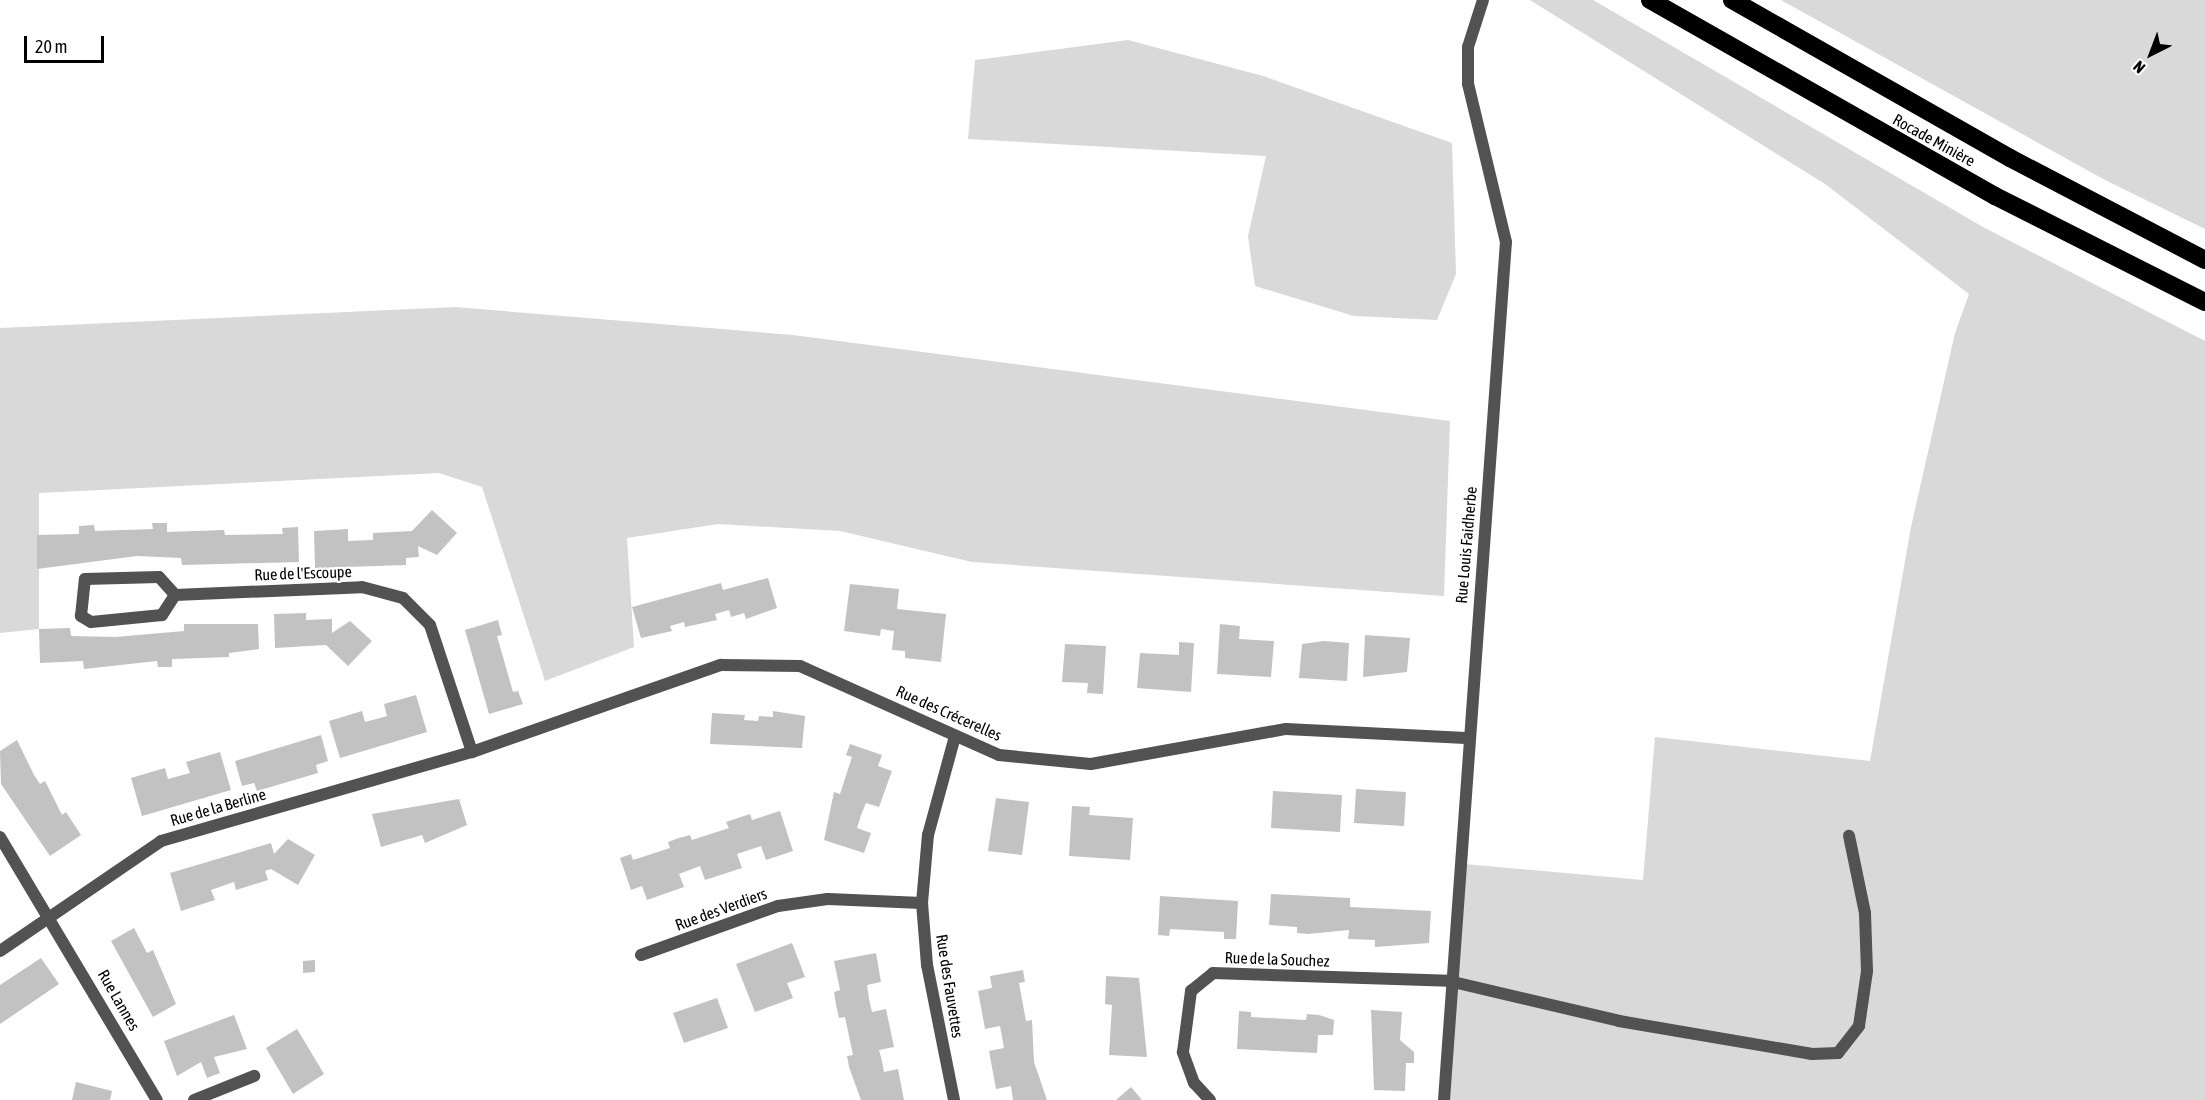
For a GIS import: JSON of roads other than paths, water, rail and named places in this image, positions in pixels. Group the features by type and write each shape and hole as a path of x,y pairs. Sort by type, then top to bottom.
{"highway":[{"name":"Rocade Minière","path":"1650,0 1985,190 2205,302"},
{"name":"Rocade Minière","path":"1732,0 2010,158 2205,260"}],"street":[{"name":"Rue Louis Faidherbe","path":"1444,1100 1449,981 1466,738 1506,242 1468,84 1468,46 1483,0"},
{"path":"159,577 175,595 162,615 91,622 81,615 85,579 159,577"},
{"name":"Rue de l'Escoupe","path":"175,595 362,587 403,598 430,625 472,752"},
{"name":"Rue des Crécerelles","path":"472,752 663,682 721,665 753,664 800,666 999,755 1091,764 1286,729 1466,738"},
{"name":"Rue des Fauvettes","path":"954,1100 927,966 922,903 928,835 956,736"},
{"name":"Rue de la Berline","path":"0,951 160,841 472,752"},
{"name":"Rue de la Souchez","path":"1210,1100 1194,1083 1183,1052 1191,991 1213,973 1449,981 1620,1022 1812,1054 1838,1053 1859,1026 1867,971 1864,913 1849,836"},
{"name":"Rue Lannes","path":"0,837 52,916 157,1100"},
{"name":"Rue des Verdiers","path":"641,955 778,906 828,900 922,903"},
{"path":"194,1100 254,1077"}]}
